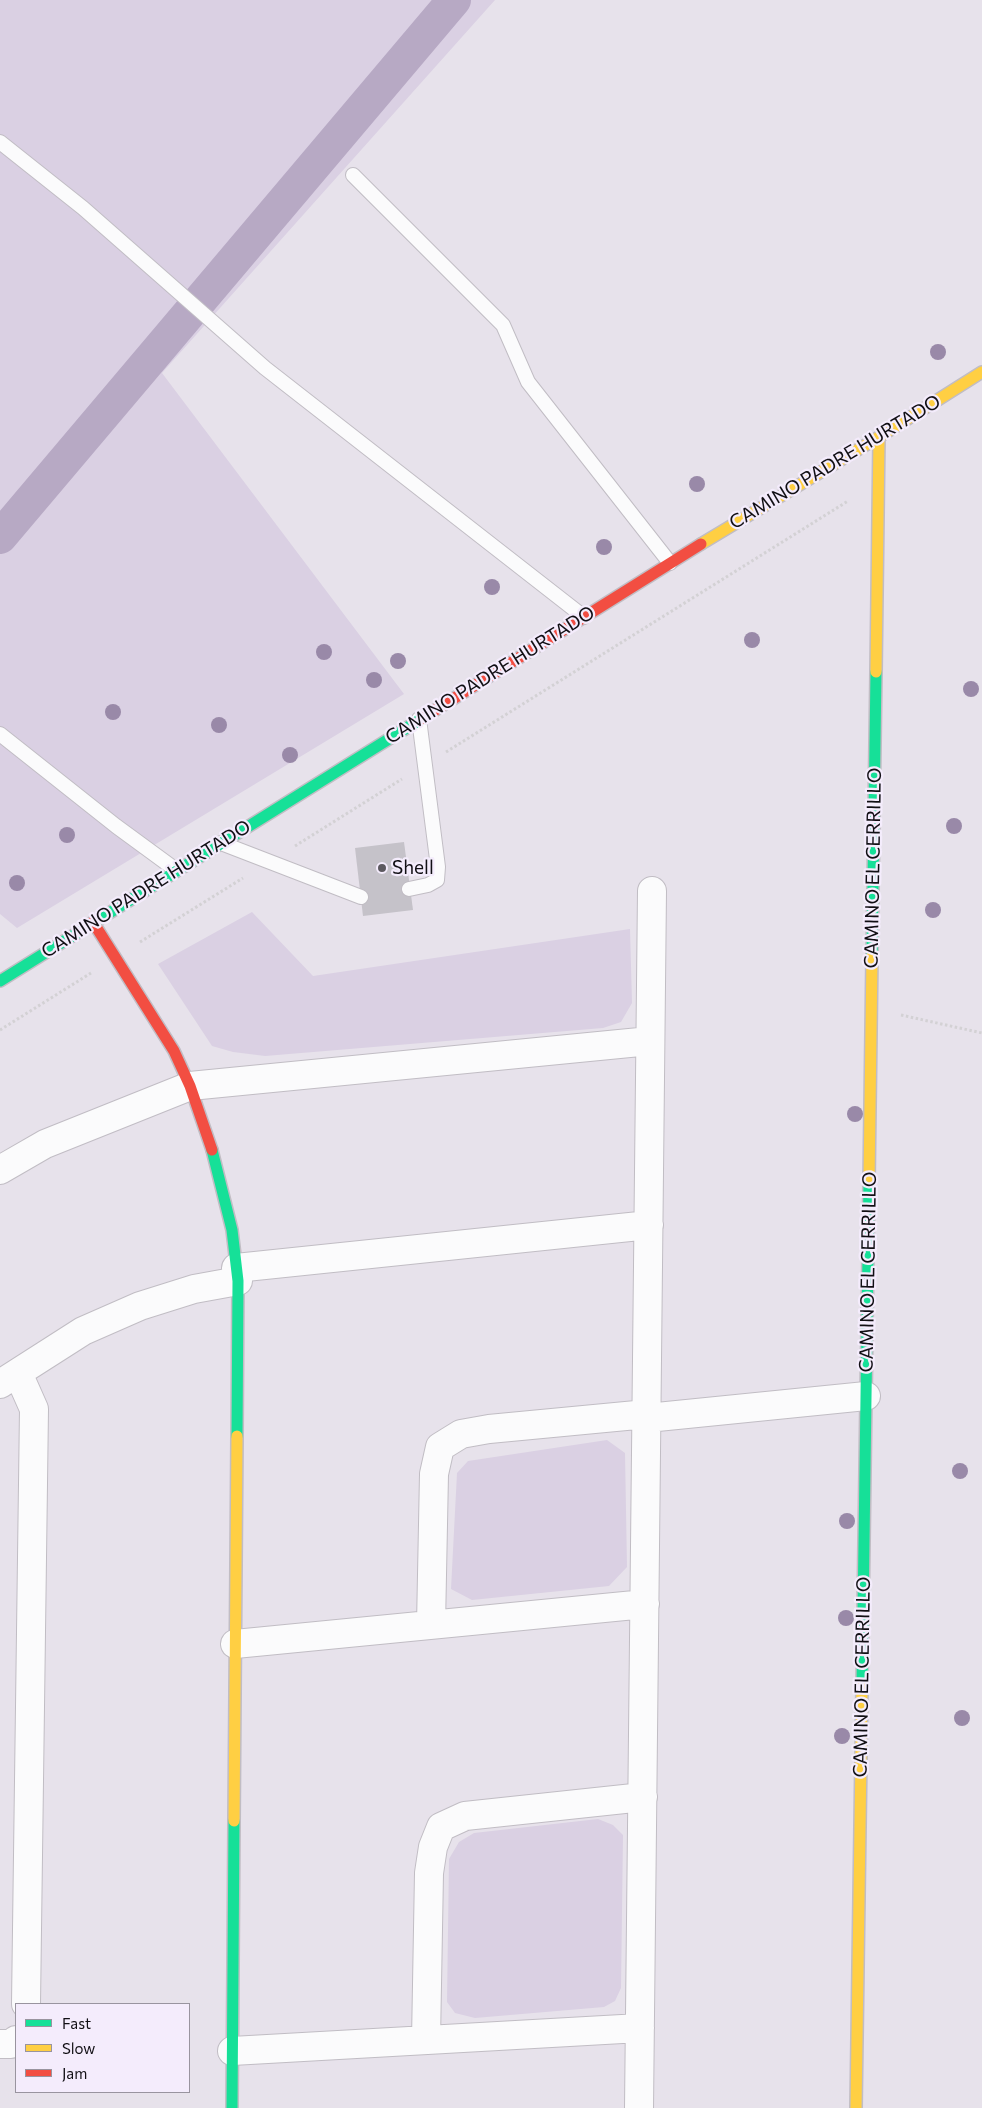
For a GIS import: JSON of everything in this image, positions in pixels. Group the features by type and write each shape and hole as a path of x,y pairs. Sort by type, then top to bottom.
{"street":[{"name":"CAMINO PADRE HURTADO","path":"0,981 220,842 982,372"},
{"name":"CAMINO EL CERRILLO","path":"856,2108 879,437"},
{"path":"640,2108 652,891"},
{"path":"92,922 174,1051 190,1086 212,1151 232,1230 237,1274 232,2108"},
{"path":"0,1170 45,1144 190,1086 650,1041"},
{"path":"26,2003 34,1409 9,1378 83,1331 140,1306 237,1274 649,1225"},
{"path":"431,1625 434,1474 440,1447 460,1434 489,1429 866,1396"},
{"path":"236,1644 645,1604"},
{"path":"426,2040 429,1873 433,1847 442,1827 465,1816 643,1796"},
{"path":"232,2051 640,2028"},
{"path":"0,2044 11,2044 15,2041"}],"lane":[{"path":"0,142 83,208 265,368 584,617"},
{"path":"353,175 503,325 528,382 670,563"},
{"path":"409,889 428,885 437,880 438,867 419,719"},
{"path":"0,734 116,826 176,870"},
{"path":"220,842 361,897"}],"path":[{"path":"871,1009 982,1033"}],"shaded area":[{"path":"0,0 495,0 162,373 404,694 17,928 0,914"},
{"path":"252,912 313,976 630,929 632,1003 621,1022 603,1028 265,1056 233,1052 212,1046 158,964"},
{"path":"607,1440 625,1453 627,1567 609,1586 472,1600 451,1589 457,1473 468,1461"},
{"path":"598,1819 613,1825 623,1835 621,1988 615,2001 604,2007 475,2018 455,2013 447,2002 449,1859 459,1842 474,1833"}],"building":[{"name":"Shell","path":"404,842 413,910 363,916 355,848"}],"waterway":[{"path":"0,537 454,0"}],"traffic: fast":[{"path":"872,956 876,672"},
{"path":"0,981 421,719"},
{"path":"212,1150 232,1230 238,1281 237,1436"},
{"path":"862,1685 869,1182"},
{"path":"232,2108 234,1821"}],"traffic: slow":[{"path":"701,544 879,437 982,372"},
{"path":"876,672 879,437"},
{"path":"869,1182 872,956"},
{"path":"234,1821 237,1436"},
{"path":"856,2108 862,1685"}],"traffic: jam":[{"path":"421,719 701,544"},
{"path":"93,922 174,1051 190,1086 212,1150"}],"place":[{"name":"Shell","path":"382,868"}]}
